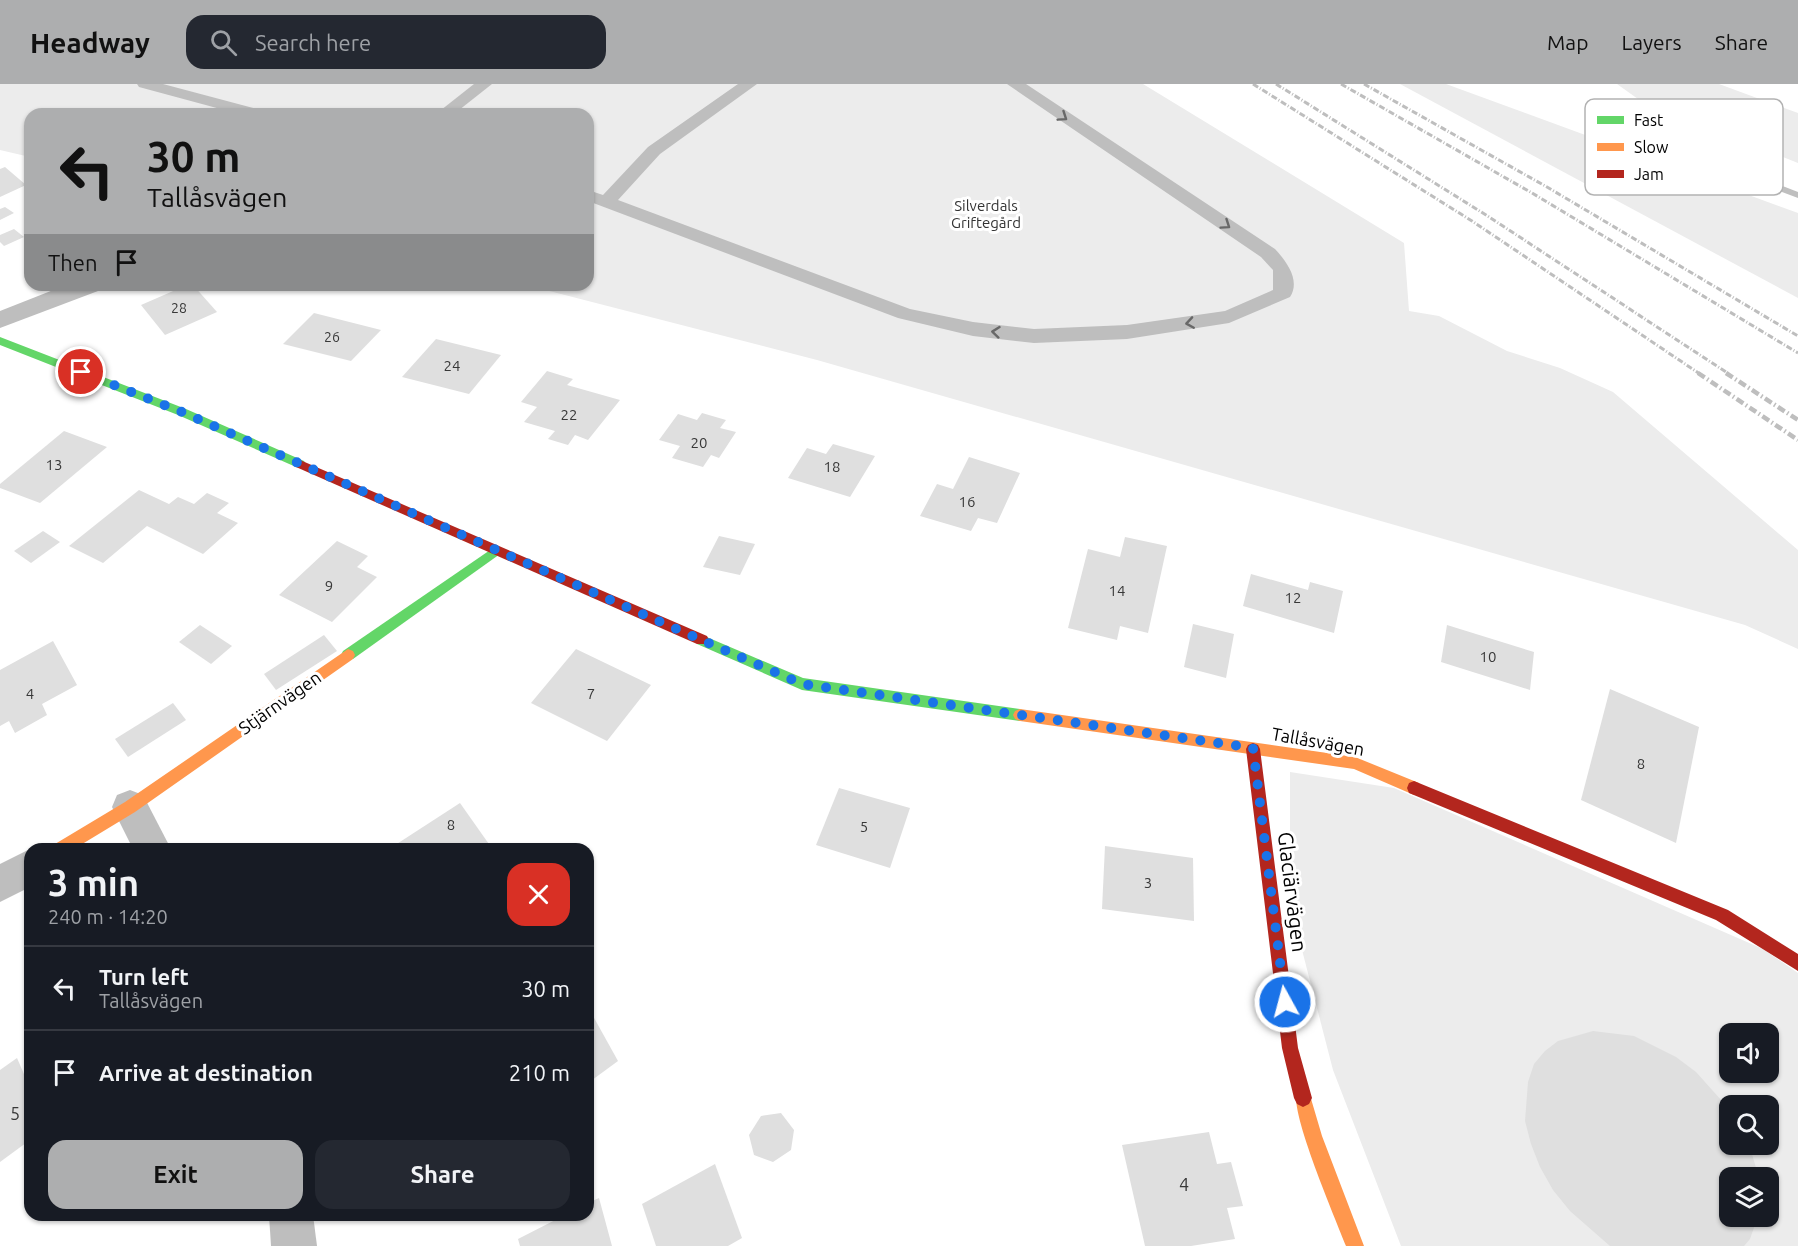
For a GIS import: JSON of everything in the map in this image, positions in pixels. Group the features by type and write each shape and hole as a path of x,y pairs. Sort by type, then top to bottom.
{"street":[{"path":"0,320 74,291"},
{"name":"Tallåsvägen","path":"0,341 182,412 802,684 1355,763 1722,915 1798,963"},
{"name":"Stjärnvägen","path":"70,843 130,807 496,551"},
{"name":"Glaciärvägen","path":"1253,748 1290,1048 1313,1136 1355,1246"},
{"path":"130,807 150,843"},
{"path":"0,885 24,871"},
{"path":"292,1221 294,1246"}],"lane":[{"path":"146,84 236,108"},
{"path":"452,108 484,84"},
{"path":"607,202 625,177 667,138 749,84"},
{"path":"594,197 905,314 973,329 1034,336 1126,332 1229,317 1283,293 1282,269 1268,253 1015,84"}],"green space":[{"name":"Silverdals Griftegård","path":"0,84 1143,84 1404,243 1409,311 1439,316 1507,351 1560,368 1613,392 1798,550 1798,649 1745,625 817,360 549,291 594,291 594,108 24,108 24,156 0,150"},
{"path":"1400,84 1446,84 1585,135 1585,183"},
{"path":"1617,84 1719,84 1760,99 1638,99"},
{"path":"1783,107 1798,113 1798,163 1783,157"},
{"path":"1606,195 1749,195 1798,213 1798,298"},
{"path":"1290,772 1394,788 1763,949 1798,973 1798,1246 1401,1246 1333,1070 1301,946 1290,847"}],"building":[{"path":"5,167 24,183 24,186 0,197 0,169"},
{"path":"5,207 14,213 0,220 0,209"},
{"path":"14,229 24,237 4,246 0,242 0,235"},
{"path":"173,291 198,291 217,312 165,335 141,305"},
{"path":"314,313 381,330 351,361 283,344"},
{"path":"436,339 501,355 469,394 402,377"},
{"path":"547,371 573,379 567,385 620,400 588,440 575,435 568,445 548,439 555,431 524,422 537,407 521,402"},
{"path":"702,413 726,420 720,428 736,432 719,458 711,455 703,467 672,458 680,446 659,440 678,414 697,420"},
{"path":"64,431 107,447 40,503 0,488 0,484"},
{"path":"833,444 875,456 850,497 788,478 807,448 826,454"},
{"path":"969,457 1020,473 997,523 978,518 971,531 920,516 937,484 953,489"},
{"path":"139,490 169,504 178,497 194,504 207,493 229,503 217,513 238,523 203,554 147,526 103,563 69,546"},
{"path":"43,531 60,542 31,563 14,551"},
{"path":"719,536 755,544 740,575 703,567"},
{"path":"1125,537 1167,546 1148,633 1120,626 1117,640 1068,628 1088,549 1120,557"},
{"path":"337,541 368,556 357,567 377,577 332,622 279,595"},
{"path":"1251,574 1308,590 1310,582 1343,591 1334,633 1243,606"},
{"path":"1193,624 1234,634 1226,678 1184,667"},
{"path":"200,625 232,646 211,664 179,642"},
{"path":"1447,625 1534,652 1530,690 1441,662"},
{"path":"324,635 337,651 276,690 264,674"},
{"path":"53,641 77,685 42,704 47,715 15,733 9,721 0,726 0,670"},
{"path":"576,649 651,685 607,741 531,703"},
{"path":"1610,689 1699,727 1676,843 1581,800"},
{"path":"173,703 186,720 128,757 115,739"},
{"path":"839,788 910,808 890,868 816,845"},
{"path":"460,803 488,843 398,843"},
{"path":"1105,846 1193,858 1194,921 1102,909"},
{"path":"594,1018 618,1061 594,1079"},
{"path":"1593,1031 1634,1036 1676,1057 1696,1072 1719,1098 1719,1155 1752,1155 1756,1167 1719,1167 1719,1227 1754,1227 1750,1239 1744,1246 1610,1246 1570,1211 1553,1190 1540,1167 1525,1121 1528,1082 1534,1064 1558,1041"},
{"path":"17,1058 24,1074 24,1144 0,1162 0,1070"},
{"path":"781,1113 794,1130 791,1150 773,1162 754,1155 749,1135 761,1116"},
{"path":"1209,1132 1217,1164 1231,1162 1243,1206 1227,1208 1235,1239 1191,1246 1145,1246 1122,1145"},
{"path":"715,1164 742,1238 728,1246 656,1246 642,1204"},
{"path":"599,1198 612,1246 520,1246 518,1239 553,1221 594,1221 594,1200"}],"waterway":[{"path":"1783,189 1798,195"}],"railway":[{"path":"1253,84 1472,221 1700,374"},
{"path":"1276,84 1486,215 1729,374"},
{"path":"1341,84 1532,193 1798,353"},
{"path":"1364,84 1547,187 1798,336"},
{"path":"1698,373 1798,440"},
{"path":"1726,373 1798,420"}],"traffic: fast":[{"path":"0,341 182,412 300,464"},
{"path":"348,655 496,551"},
{"path":"702,640 802,684 1020,715"}],"traffic: slow":[{"path":"70,843 130,807 348,655"},
{"path":"1020,715 1355,763 1414,788"},
{"path":"1303,1098 1313,1136 1355,1246"}],"traffic: jam":[{"path":"300,464 702,640"},
{"path":"1253,749 1290,1048 1303,1098"},
{"path":"1414,788 1722,915 1798,963"}],"route":[{"path":"81,372 182,412 802,684 1253,748 1285,1002"}]}
